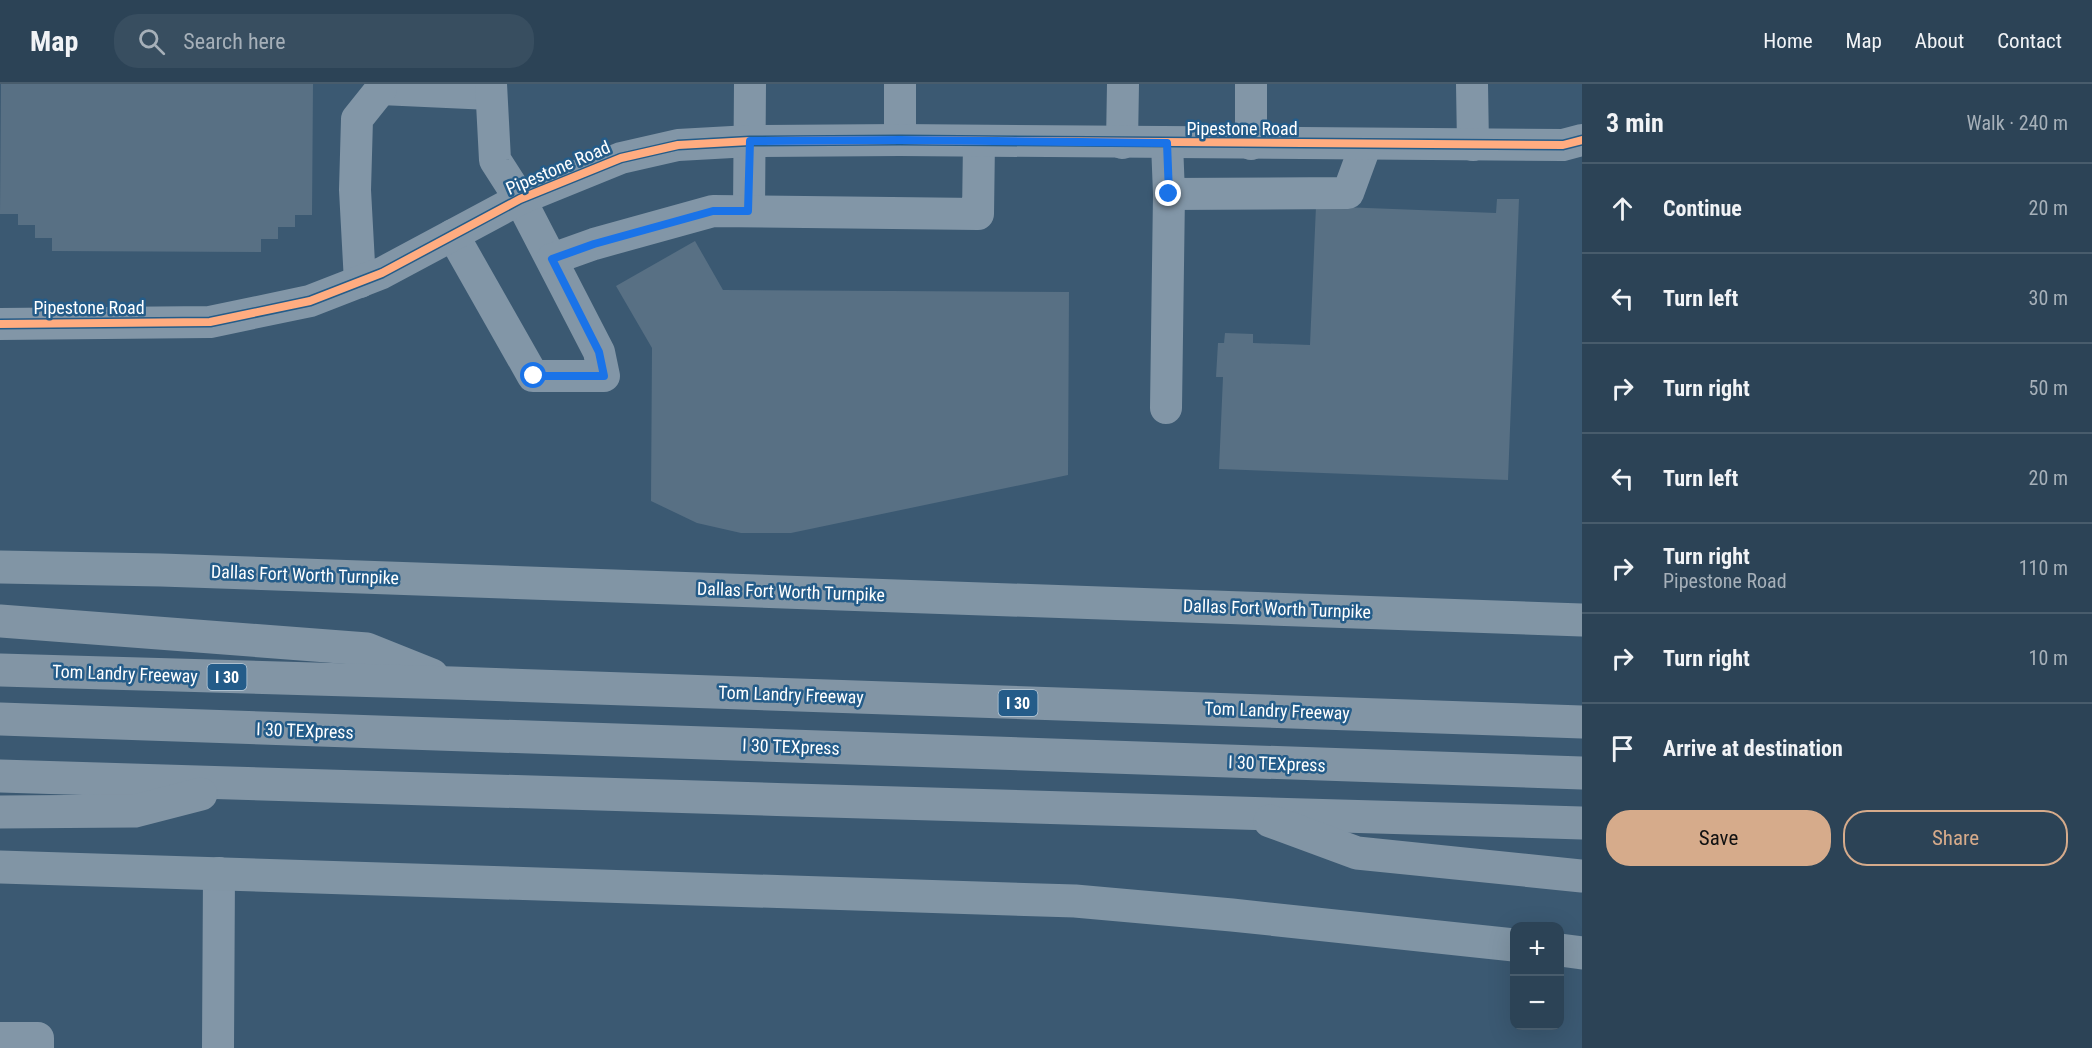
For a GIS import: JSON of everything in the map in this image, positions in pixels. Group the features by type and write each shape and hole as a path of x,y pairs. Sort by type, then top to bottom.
{"highway":[{"path":"0,621 367,649 453,683"},
{"name":"Tom Landry Freeway","path":"0,670 453,683 1582,722"},
{"name":"I 30 TEXpress","path":"0,719 1582,773"},
{"path":"0,776 237,785 1242,811 1582,823"},
{"path":"0,812 135,811 237,785"},
{"path":"1242,811 1357,853 1582,876"}],"main road":[{"name":"Dallas Fort Worth Turnpike","path":"0,567 161,570 1582,620"},
{"path":"0,867 1075,901 1510,944"},
{"path":"1564,950 1582,952"}],"street":[{"path":"748,211 750,84"},
{"path":"900,84 900,140"},
{"path":"1122,143 1123,84"},
{"path":"1251,84 1251,144"},
{"path":"1472,84 1473,145"},
{"path":"360,282 355,190 357,118 381,87 491,89 495,160 520,199 599,352 604,376 534,376 453,235"},
{"name":"Pipestone Road","path":"0,324 210,322 310,301 382,273 520,199 621,158 678,145 750,141 900,140 1563,145 1582,140"},
{"path":"552,259 594,244 713,211 978,214 980,142"},
{"path":"1166,408 1169,194 1167,143"},
{"path":"1169,194 1348,193 1366,144"},
{"path":"218,1048 219,873"},
{"path":"0,1038 38,1038 38,1048"}],"building":[{"path":"1,84 313,84 312,215 295,215 295,227 278,227 278,239 261,239 261,252 52,251 52,238 35,238 35,225 18,225 18,214 0,214"},
{"path":"1497,199 1519,199 1508,480 1219,469 1223,377 1216,377 1218,343 1224,343 1225,333 1253,334 1253,343 1310,345 1316,206 1496,213"},
{"path":"695,241 723,290 1069,292 1068,475 791,533 741,533 697,523 651,501 652,348 616,286"}],"cycle path":[{"path":"0,324 210,322 310,301 382,273 520,199 621,158 678,145 750,141 900,140 1563,145 1582,140"}],"route":[{"path":"534,376 604,376 599,352 552,259 594,244 713,211 748,211 750,141 1167,143 1169,194"}]}
